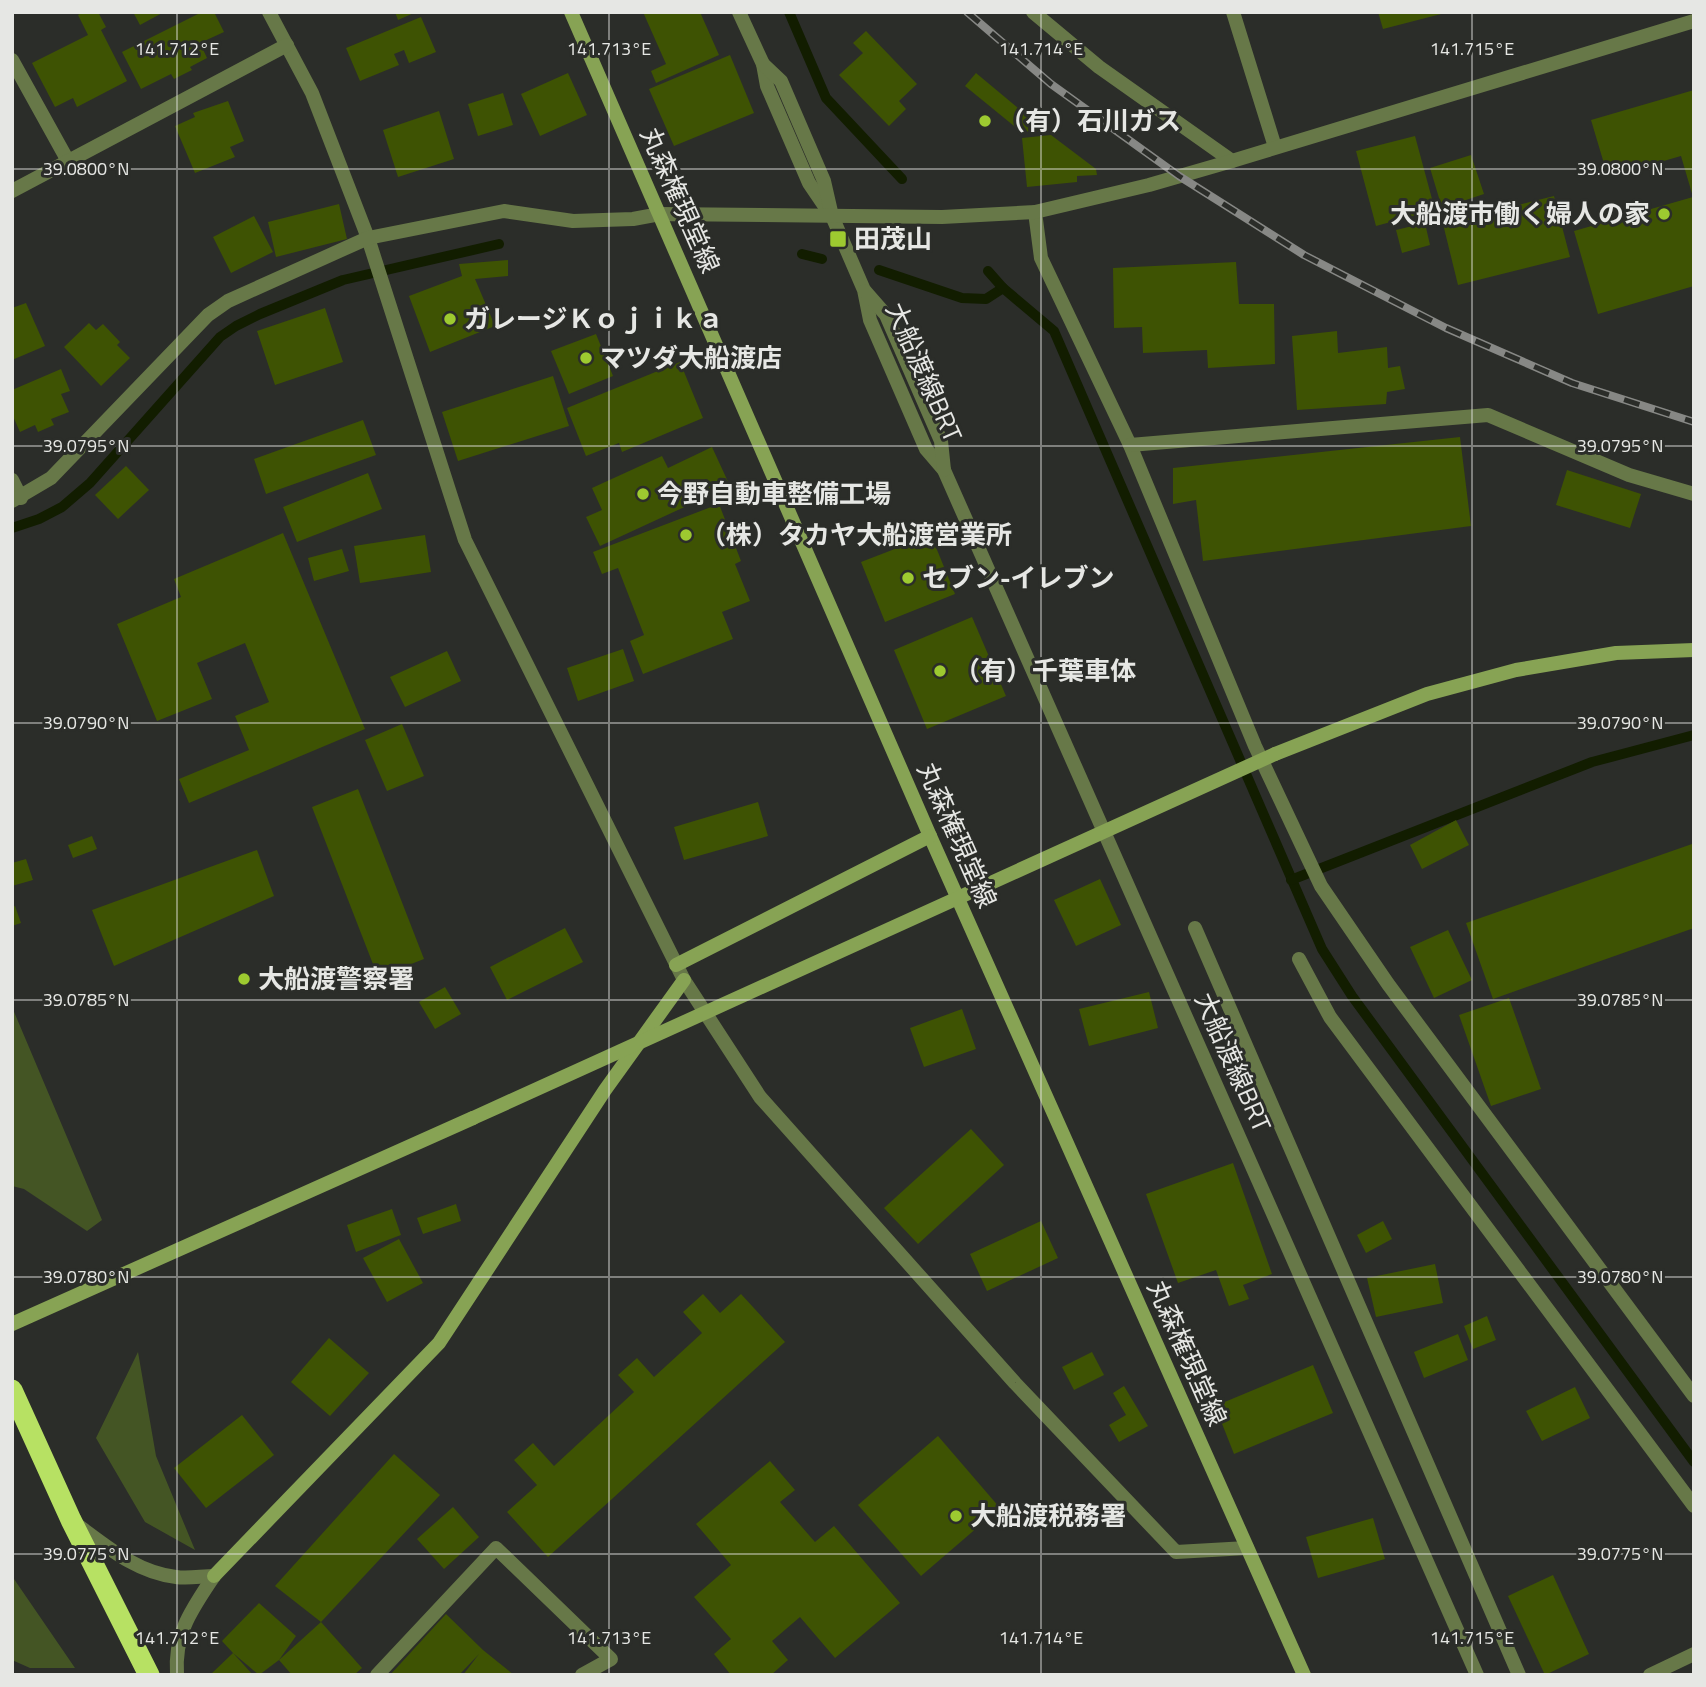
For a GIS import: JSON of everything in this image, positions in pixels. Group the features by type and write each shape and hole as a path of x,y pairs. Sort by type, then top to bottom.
{"highway":[{"path":"12,1390 71,1520 149,1675"}],"street":[{"path":"269,12 312,93 368,238 465,540 684,980 760,1097 1015,1383 1176,1552 1247,1548"},
{"name":"丸森権現堂線","path":"570,12 930,836 1304,1675"},
{"name":"大船渡線BRT","path":"740,12 762,64 767,86 809,183 832,216 864,290 870,320 926,449 944,470 1477,1675"},
{"path":"1034,12 1099,67 1232,161"},
{"path":"1233,12 1275,147"},
{"path":"12,480 17,500 51,478 208,315 229,301 368,238 503,211 573,221 634,219 660,214 942,217 1035,212 1149,185 1232,161 1694,21"},
{"path":"12,191 287,46"},
{"path":"12,61 68,161"},
{"path":"1035,212 1041,258 1129,445 1255,746 1321,886 1388,984 1694,1396"},
{"path":"1129,445 1488,415 1629,475 1694,494"},
{"path":"12,1324 1275,754 1427,694 1516,670 1616,653 1694,650"},
{"path":"676,965 930,836"},
{"path":"1195,928 1519,1675"},
{"path":"1299,959 1330,1017 1694,1506"},
{"path":"177,1675 176,1663 184,1621 214,1576 439,1343 604,1090 684,980"},
{"path":"71,1520 121,1558 148,1570 176,1578 214,1576"},
{"path":"377,1675 496,1548 611,1659 582,1675"},
{"path":"1650,1675 1694,1654"}],"green space":[{"path":"12,1007 102,1220 87,1231 24,1189 12,1186"},
{"path":"138,1352 156,1456 195,1550 145,1522 96,1438"},
{"path":"12,1575 75,1668 30,1668 12,1660"}],"building":[{"path":"83,12 98,12 106,27 101,30 127,81 77,107 73,98 55,107 32,63 88,35 78,15"},
{"path":"133,12 164,12 140,25"},
{"path":"202,12 214,12 224,32 200,43 207,58 174,79 171,74 141,89 122,52"},
{"path":"395,12 416,12 398,20"},
{"path":"643,12 700,12 719,55 656,83 651,71 666,64"},
{"path":"1378,12 1445,12 1445,13 1383,29"},
{"path":"421,17 436,52 409,63 404,50 394,54 399,65 360,81 346,48"},
{"path":"866,31 917,84 899,101 906,109 889,126 839,75 863,53 853,43"},
{"path":"730,55 754,113 674,146 649,89"},
{"path":"568,73 587,115 540,136 521,94"},
{"path":"976,73 1042,128 1039,132 1020,131 965,86"},
{"name":"大船渡市働く婦人の家","path":"1694,90 1694,286 1598,314 1574,231 1693,197 1681,156 1608,177 1591,120"},
{"path":"503,93 513,125 478,136 468,104"},
{"path":"228,101 244,141 230,147 235,157 195,173 175,126 195,117 193,113"},
{"path":"439,111 454,159 398,177 383,130"},
{"path":"1051,135 1096,169 1097,175 1077,176 1077,182 1027,187 1022,138"},
{"path":"1415,136 1435,210 1376,226 1356,151"},
{"path":"1471,155 1484,194 1442,208 1430,168"},
{"path":"1554,196 1570,257 1458,285 1443,224"},
{"path":"339,204 347,239 276,257 268,222"},
{"path":"254,216 273,252 231,273 213,237"},
{"path":"1425,223 1430,245 1402,253 1396,230"},
{"path":"508,260 508,276 475,279 495,326 430,352 409,296 462,276 459,264"},
{"path":"1236,262 1239,304 1274,304 1275,364 1208,368 1207,350 1143,353 1142,327 1114,328 1113,268"},
{"path":"26,303 45,346 12,360 12,308"},
{"path":"325,308 343,362 275,385 257,331"},
{"path":"89,323 96,330 103,324 120,342 117,345 130,358 101,386 64,347"},
{"path":"1337,331 1338,353 1387,347 1388,368 1400,366 1405,389 1387,392 1386,404 1297,410 1292,336"},
{"path":"596,334 613,376 569,394 551,351"},
{"path":"680,362 703,418 622,452 619,443 586,456 567,408"},
{"path":"61,369 70,391 61,394 69,412 51,419 54,425 38,432 35,425 20,432 12,414 12,390"},
{"path":"553,376 569,426 458,461 442,412"},
{"path":"363,420 376,455 266,494 254,459"},
{"path":"1460,437 1471,526 1203,561 1196,500 1173,504 1173,468"},
{"path":"712,447 730,486 600,546 586,517 602,510 592,488 662,456 668,468"},
{"path":"126,466 149,490 118,519 95,495"},
{"path":"1567,470 1641,494 1630,528 1556,505"},
{"path":"368,473 382,509 297,542 283,507"},
{"path":"719,504 741,561 735,564 750,601 722,612 733,639 643,674 630,641 644,635 618,568 602,574 593,552"},
{"path":"283,533 365,729 189,803 179,779 249,750 235,716 269,702 245,643 197,663 212,699 157,721 117,624 181,597 174,579"},
{"path":"425,535 431,572 360,583 354,546"},
{"name":"セブン-イレブン","path":"931,535 955,594 885,622 861,562"},
{"path":"342,549 349,571 314,581 308,558"},
{"path":"972,617 1006,696 927,729 894,650"},
{"path":"623,649 634,681 578,701 567,668"},
{"path":"447,651 461,681 405,707 390,677"},
{"path":"402,724 424,776 387,791 365,740"},
{"path":"358,789 424,959 378,977 312,807"},
{"path":"758,802 768,836 684,860 674,827"},
{"path":"1456,820 1469,845 1422,869 1410,845"},
{"path":"92,836 97,849 73,858 68,845"},
{"path":"1692,844 1694,928 1493,999 1466,923"},
{"path":"257,850 274,896 114,966 92,910"},
{"path":"26,859 33,880 12,886 12,863"},
{"path":"1100,879 1121,925 1076,946 1054,900"},
{"path":"15,906 21,923 12,926 12,907"},
{"path":"565,928 583,962 507,1000 490,967"},
{"path":"1448,930 1472,980 1434,998 1410,947"},
{"path":"445,987 461,1014 435,1029 419,1002"},
{"path":"1149,992 1158,1028 1089,1046 1079,1009"},
{"path":"1509,998 1541,1089 1491,1106 1459,1015"},
{"path":"962,1009 976,1049 924,1067 910,1028"},
{"path":"971,1129 1004,1165 918,1244 884,1208"},
{"path":"1233,1163 1272,1274 1243,1285 1249,1299 1229,1306 1216,1270 1178,1283 1146,1194"},
{"path":"456,1204 461,1221 423,1234 417,1218"},
{"path":"392,1209 401,1235 356,1252 347,1225"},
{"path":"1041,1221 1058,1258 987,1291 970,1254"},
{"path":"1383,1221 1392,1239 1366,1253 1357,1235"},
{"path":"399,1239 423,1283 387,1302 363,1258"},
{"path":"1435,1264 1443,1303 1376,1317 1367,1278"},
{"path":"703,1294 720,1313 741,1294 785,1342 548,1557 507,1512 537,1485 514,1460 533,1443 554,1466 634,1392 618,1375 637,1358 654,1377 702,1333 683,1312"},
{"path":"1487,1316 1496,1340 1473,1349 1464,1326"},
{"path":"1458,1334 1468,1360 1424,1378 1414,1352"},
{"path":"329,1338 369,1373 330,1416 291,1382"},
{"path":"1092,1352 1104,1375 1074,1390 1062,1367"},
{"path":"1313,1365 1333,1413 1234,1454 1215,1406"},
{"path":"1124,1386 1148,1426 1119,1442 1109,1425 1126,1415 1113,1393"},
{"path":"1575,1387 1590,1418 1542,1441 1526,1411"},
{"path":"242,1415 274,1455 206,1508 174,1468"},
{"path":"938,1436 1000,1508 921,1576 858,1505"},
{"path":"394,1454 440,1495 321,1622 275,1586"},
{"path":"770,1461 795,1490 780,1502 815,1542 834,1526 900,1603 835,1658 800,1617 772,1641 788,1660 771,1675 731,1675 714,1654 731,1639 694,1597 731,1565 696,1524"},
{"path":"453,1507 479,1537 444,1569 417,1539"},
{"path":"1373,1518 1385,1559 1318,1578 1306,1537"},
{"path":"1553,1575 1589,1654 1545,1675 1508,1596"},
{"path":"259,1603 296,1636 279,1660 259,1675 222,1641"},
{"path":"446,1614 514,1675 463,1675 479,1654 459,1675 390,1675"},
{"path":"321,1622 362,1668 354,1675 292,1675 279,1660"},
{"path":"233,1653 253,1675 210,1675"}],"waterway":[{"path":"789,12 826,98 902,179"},
{"path":"12,528 39,519 62,507 90,483 220,337 236,326 343,280 499,244"},
{"path":"802,254 822,259"},
{"path":"879,270 962,298 986,299 1003,288"},
{"path":"988,271 1003,288 1054,331 1322,949 1352,996 1694,1462"},
{"path":"1291,880 1592,762 1694,735"}],"railway":[{"path":"967,12 1051,84 1179,176 1304,255 1446,328 1572,383 1694,422"}],"place":[{"name":"（有）石川ガス","path":"985,121"},
{"name":"大船渡市働く婦人の家","path":"1664,214"},
{"name":"田茂山","path":"838,239"},
{"name":"ガレージＫｏｊｉｋａ","path":"450,319"},
{"name":"マツダ大船渡店","path":"586,358"},
{"name":"今野自動車整備工場","path":"643,494"},
{"name":"（株）タカヤ大船渡営業所","path":"686,535"},
{"name":"セブン-イレブン","path":"908,578"},
{"name":"（有）千葉車体","path":"940,671"},
{"name":"大船渡警察署","path":"244,979"},
{"name":"大船渡税務署","path":"956,1516"}]}
